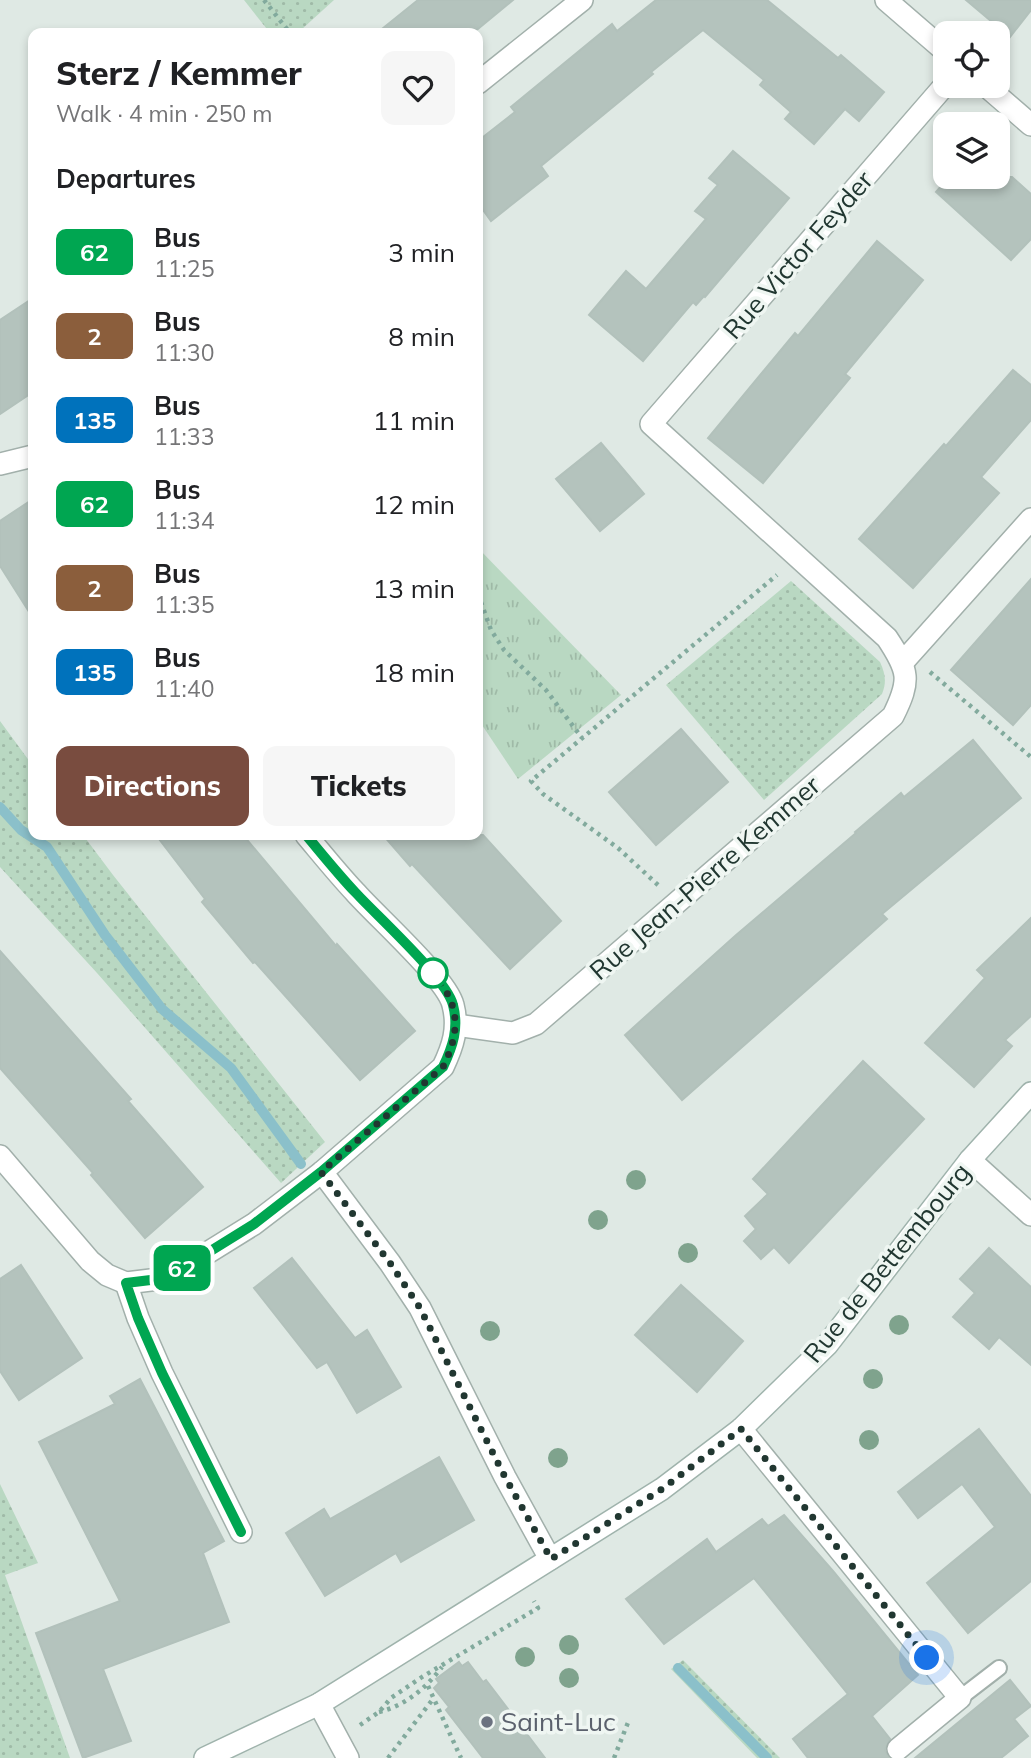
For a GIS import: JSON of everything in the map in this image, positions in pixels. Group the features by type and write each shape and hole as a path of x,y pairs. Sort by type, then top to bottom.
{"street":[{"path":"483,79 582,0"},
{"path":"886,0 933,41"},
{"name":"Rue Victor Feyder","path":"903,662 887,638 651,424 934,98"},
{"path":"1000,98 1031,125"},
{"path":"0,464 28,457"},
{"path":"903,662 1031,519"},
{"name":"Rue Jean-Pierre Kemmer","path":"456,1025 513,1033 536,1024 893,716 905,691 903,662"},
{"path":"0,1156 90,1261 107,1275 126,1283 167,1278 254,1224 374,1128 443,1067 454,1045 456,1025 453,1002 440,981 353,891 310,840"},
{"name":"Rue de Bettembourg","path":"205,1758 319,1704 662,1489 741,1429 827,1345 970,1160 1031,1093"},
{"path":"970,1160 1031,1215"},
{"path":"321,1172 390,1263 420,1308 505,1477 551,1559"},
{"path":"126,1283 162,1373 241,1532"},
{"path":"741,1429 960,1698 898,1749"},
{"path":"319,1704 348,1758"}],"lane":[{"path":"960,1698 999,1668"}],"path":[{"path":"264,0 286,28"},
{"path":"677,902 618,848 543,794 531,780 785,568"},
{"path":"483,606 504,650 546,690 582,738"},
{"path":"926,671 932,672 1031,757"},
{"path":"356,1727 379,1712 391,1698 538,1608"},
{"path":"379,1712 396,1708 428,1686 443,1665"},
{"path":"428,1686 461,1758"},
{"path":"388,1758 433,1699"},
{"path":"614,1758 629,1720"}],"green space":[{"path":"244,0 334,0 303,28 266,28"},
{"path":"483,553 621,695 518,779 483,726"},
{"path":"791,581 880,662 884,685 882,694 764,800 666,685"},
{"path":"0,721 28,759 28,840 87,840 325,1142 281,1183 0,867"},
{"path":"0,1484 38,1563 5,1575 70,1758 0,1758"},
{"path":"683,1660 780,1758 757,1758 671,1669"}],"building":[{"path":"418,0 513,0 479,28 383,28"},
{"path":"656,0 767,0 838,58 841,55 884,92 859,121 845,109 814,144 785,119 791,112 760,85 764,80 703,30 541,166 548,176 491,221 483,210 483,137 515,112 511,107 612,24 617,31"},
{"path":"966,0 1031,0 1031,10 1010,37 1010,21 991,21"},
{"path":"733,151 789,198 705,297 696,305 693,302 643,361 589,315 626,271 646,289 706,219 695,211 718,185 709,178"},
{"path":"1012,177 1031,194 1031,239 1011,260 936,192 939,189 1010,189"},
{"path":"877,241 923,280 845,374 850,378 763,483 708,438 795,333 798,336"},
{"path":"28,301 28,395 0,414 0,320"},
{"path":"1013,370 1031,385 1031,420 981,477 999,493 913,588 859,539"},
{"path":"601,443 644,494 600,531 556,479"},
{"path":"28,502 28,610 0,566 0,521"},
{"path":"1031,579 1031,705 1013,725 951,670"},
{"path":"681,729 728,782 656,845 609,792"},
{"path":"973,740 1021,798 882,914 887,919 682,1100 625,1035 901,793 904,797"},
{"path":"483,835 561,921 510,969 412,864 410,866 387,840 483,840"},
{"path":"160,840 247,840 336,946 337,944 415,1031 360,1080 255,962 253,963 202,902 205,899"},
{"path":"1031,918 1031,1016 1005,1040 1012,1046 974,1087 925,1043 985,978 977,970"},
{"path":"0,951 131,1099 128,1101 203,1187 145,1238 91,1175 93,1173 0,1068"},
{"path":"863,1061 924,1119 789,1263 774,1247 761,1259 744,1241 756,1229 745,1216 768,1194 753,1179"},
{"path":"989,1248 1031,1287 1031,1365 999,1337 989,1349 953,1317 975,1293 960,1279"},
{"path":"292,1258 355,1338 367,1330 401,1387 357,1413 327,1362 317,1368 254,1288"},
{"path":"21,1265 82,1358 19,1400 0,1371 0,1279"},
{"path":"681,1285 743,1341 697,1392 635,1335"},
{"path":"140,1379 224,1541 203,1553 229,1622 103,1669 131,1741 83,1758 36,1633 120,1601 39,1442 115,1404 110,1396"},
{"path":"979,1429 1031,1496 1031,1581 968,1633 927,1583 995,1527 962,1484 918,1518 898,1492"},
{"path":"439,1457 474,1520 401,1562 396,1553 325,1596 286,1533 324,1509 330,1519"},
{"path":"784,1515 918,1675 872,1716 890,1739 885,1750 889,1758 808,1758 793,1739 848,1694 754,1578 664,1644 626,1599 707,1539 716,1552 762,1519 768,1526"},
{"name":"Saint-Luc","path":"459,1662 462,1666 468,1662 483,1682 486,1680 545,1758 483,1758 446,1710 449,1707 434,1688 439,1683 436,1679"},
{"path":"1010,1680 1031,1706 1014,1719 1028,1736 1001,1758 915,1758"}],"waterway":[{"path":"0,807 28,835"},
{"path":"36,840 47,847 105,935 162,1009 231,1068 301,1164"},
{"path":"678,1668 767,1758"}],"bus line":[{"name":"62","path":"241,1532 162,1373 126,1283 167,1278 254,1224 321,1172 443,1067 454,1045 456,1025 453,1002 440,981 353,891 310,840"}],"place":[{"name":"Saint-Luc","path":"487,1722"}],"route":[{"path":"433,973 453,1002 456,1025 454,1045 443,1067 321,1172 390,1263 420,1308 505,1477 551,1559 662,1489 741,1429 927,1658"}]}
